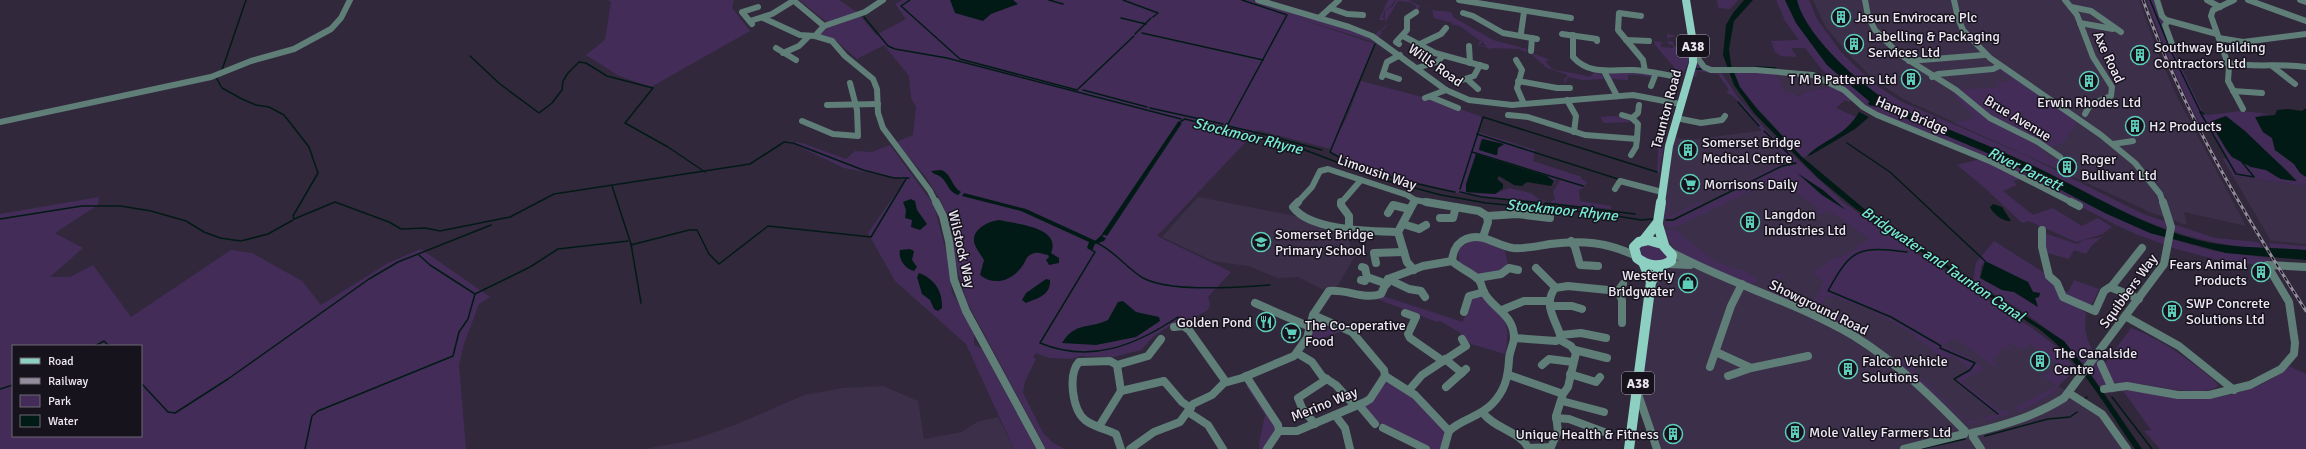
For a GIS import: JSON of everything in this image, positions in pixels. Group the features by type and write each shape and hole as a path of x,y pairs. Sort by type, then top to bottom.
{"main road":[{"name":"Taunton Road","path":"1664,245 1658,221 1669,146 1680,104 1692,70 1694,53 1686,0"},
{"path":"1639,243 1658,221"},
{"path":"1639,243 1653,241 1664,245"},
{"name":"A38","path":"1639,243 1634,250 1651,282"},
{"name":"A38","path":"1631,449 1651,282 1672,258 1671,252 1664,245"},
{"path":"1640,259 1665,265"}],"street":[{"path":"0,122 211,77 251,61 294,49 317,38 331,29 341,18 350,0"},
{"path":"762,18 808,37 815,36 824,26 833,25 860,14 879,5 883,0"},
{"name":"Wills Road","path":"1258,0 1369,35 1400,55 1446,90 1478,102 1524,104 1617,96 1644,96 1680,104"},
{"path":"1319,18 1339,0"},
{"path":"1459,0 1468,3 1571,18"},
{"name":"Brue Avenue","path":"1865,0 1867,15 1876,29 1910,61 1932,77 1956,90 1990,118 2038,142 2060,157"},
{"name":"Squibbers Way","path":"1954,0 1958,20 1966,34 1984,55 2113,144 2135,163 2161,194 2172,219 2173,235 2171,251 2164,264 2066,395"},
{"name":"Axe Road","path":"2065,0 2071,7 2080,23 2099,69 2105,73 2112,87 2111,96 2090,105 2085,114"},
{"path":"2156,0 2162,16 2168,21 2243,42 2306,34"},
{"path":"2207,0 2220,7"},
{"path":"2234,0 2220,7 2211,14 2228,63 2228,79 2243,109"},
{"path":"2248,0 2306,21"},
{"path":"2300,0 2306,2"},
{"path":"758,7 742,12 751,23 793,1 805,8 824,26"},
{"path":"1463,13 1468,3"},
{"path":"2071,7 2091,11 2121,32 2080,23"},
{"path":"1330,8 1359,16"},
{"path":"1520,30 1524,12"},
{"path":"1396,43 1407,29 1406,19 1412,13"},
{"path":"1456,13 1463,13 1503,33 1535,38 1529,49"},
{"path":"1641,16 1619,14 1619,32 1643,60 1645,71"},
{"path":"2168,21 2165,24 2172,44"},
{"path":"1420,44 1438,35 1443,29"},
{"path":"1562,34 1597,39 1597,41"},
{"path":"1573,35 1572,55 1576,61 1588,68 1604,71 1645,71 1677,77"},
{"name":"Wilstock Way","path":"815,36 832,41 873,79 877,89 880,120 887,135 930,191 947,229 952,269 960,299 1041,449"},
{"path":"1403,36 1443,56 1483,66 1475,75 1465,80 1478,87"},
{"path":"783,53 799,46 808,37"},
{"path":"1626,40 1649,41"},
{"path":"776,48 796,60"},
{"path":"1470,63 1471,48"},
{"name":"Hamp Bridge","path":"1694,53 1706,68 1725,71 1756,70 1803,73 1820,77 1844,90 1854,97 1860,106 1880,117 1992,162 2079,206"},
{"path":"1399,78 1383,75 1387,62 1400,55"},
{"path":"1910,61 1984,55"},
{"path":"1417,68 1437,62 1443,56"},
{"path":"1516,62 1522,70 1518,81 1517,91 1524,104"},
{"path":"2228,63 2247,67 2306,67"},
{"path":"1932,77 1938,74 1993,69 1999,66"},
{"path":"2272,66 2296,84"},
{"path":"1604,71 1617,96"},
{"path":"1651,84 1656,73"},
{"path":"1518,81 1566,87"},
{"path":"802,121 833,134 858,136 857,105 853,86 850,83"},
{"path":"1446,90 1428,97 1456,107"},
{"path":"2233,91 2262,93"},
{"path":"1567,100 1576,116 1574,132"},
{"path":"826,105 878,104"},
{"path":"1632,118 1638,113 1638,106"},
{"path":"1508,115 1527,116 1574,132 1591,136 1622,136 1637,139"},
{"path":"1622,115 1632,118 1638,126 1634,154"},
{"path":"1676,118 1706,123 1722,120 1725,116"},
{"path":"2113,144 2133,141"},
{"name":"Limousin Way","path":"1398,232 1348,230 1336,228 1300,215 1293,207 1312,187 1322,170 1331,169 1415,200 1479,211 1487,216"},
{"path":"1348,230 1349,216 1341,204 1361,180"},
{"path":"1614,189 1620,181 1662,192"},
{"path":"1414,270 1407,262 1398,232 1415,200"},
{"path":"1388,213 1392,205 1409,209"},
{"path":"1440,218 1453,218 1456,207"},
{"path":"1483,237 1488,222 1487,216 1517,214 1550,218"},
{"path":"1403,224 1419,229 1426,225"},
{"path":"2042,230 2042,247 2049,276 2057,283 2062,297 2090,310 2096,311 2104,291 2112,286 2118,275 2134,260 2142,248"},
{"path":"1452,261 1453,250 1460,242 1469,238 1483,237 1512,248 1572,241 1613,245 1639,243"},
{"path":"1572,241 1576,247 1580,265 1598,266"},
{"path":"1613,245 1640,259"},
{"path":"1376,263 1373,250 1404,252"},
{"name":"Showground Road","path":"1671,252 1705,270"},
{"path":"1130,449 1137,446 1154,432 1177,424 1197,402 1212,395 1226,382 1284,361 1297,353 1307,338 1313,315 1329,291 1340,290 1372,297 1381,294 1387,281 1414,270 1452,261"},
{"path":"1452,261 1464,272 1477,278 1501,274 1509,268 1518,270"},
{"name":"Showground Road","path":"1665,265 1679,263 1705,270 1742,284 1807,313 1865,344 1904,372 1968,434 1981,449"},
{"path":"2101,364 2108,389 2138,387 2197,396 2234,390 2250,385 2281,369 2294,354 2295,343 2291,329 2290,307 2267,266 2306,267"},
{"path":"1362,267 1365,268 1364,278 1387,281 1409,289 1425,291"},
{"path":"1536,268 1555,287"},
{"path":"1446,448 1449,431 1454,426 1483,413 1494,402 1509,375 1510,357 1514,338 1511,325 1502,310 1487,297 1477,278"},
{"path":"1618,291 1623,284"},
{"path":"1710,367 1731,306 1742,284"},
{"path":"1607,358 1575,350 1560,337 1552,320 1549,303 1550,294 1555,287 1567,285 1618,291"},
{"path":"2112,286 2139,299"},
{"path":"1618,291 1622,300 1622,323"},
{"path":"1464,312 1469,296 1475,293 1484,292"},
{"path":"1502,310 1524,301 1572,306 1582,309"},
{"path":"1254,303 1310,327"},
{"path":"1406,313 1416,317 1408,334 1410,338 1464,371 1446,387"},
{"path":"1313,315 1352,332 1384,370 1385,376 1409,390 1423,402 1449,431"},
{"path":"2125,316 2179,346 2234,390"},
{"path":"1174,327 1190,326 1226,382"},
{"path":"1514,338 1560,337 1581,333 1606,338"},
{"path":"1122,449 1118,436 1100,425 1084,419 1080,413 1075,395 1073,366 1079,362 1092,361 1110,361 1117,365 1148,356 1161,339"},
{"path":"1409,390 1422,375 1466,346 1462,339"},
{"path":"1483,413 1494,425 1524,440 1529,448 1551,447 1558,431 1556,418 1562,397 1568,387 1573,362 1576,356 1575,350"},
{"path":"1716,352 1751,368"},
{"path":"1297,353 1312,362 1327,379 1336,385 1379,426 1426,449"},
{"path":"1728,376 1751,368 1808,356"},
{"path":"1542,366 1549,359 1573,362"},
{"path":"1100,425 1121,391 1117,365"},
{"path":"1570,374 1596,382 1600,377"},
{"path":"1509,375 1562,397 1579,407 1589,407 1604,412"},
{"path":"1246,376 1276,420 1279,431 1267,449"},
{"name":"Merino Way","path":"1279,431 1297,431 1370,399 1385,376"},
{"path":"1315,424 1302,408 1298,398 1327,379"},
{"path":"1121,391 1164,381 1168,384 1182,404 1206,423 1224,449"},
{"path":"1637,392 1657,449"},
{"path":"1904,449 2005,425 2042,412 2066,395 2102,414 2127,449"},
{"path":"1336,415 1345,428 1350,449"},
{"path":"1556,418 1569,420 1604,432"}],"shaded area":[{"path":"1813,0 2139,0 2158,53 2178,99 2246,226 2184,212 2187,225 2152,213 1903,99 1874,79 1851,57 1826,28"},
{"path":"1775,72 1801,74 1835,86 1804,92 1799,96 1792,95 1782,91"},
{"path":"1759,131 1792,164 1787,165 1793,172 1909,253 2070,370 2072,374 2058,386 2094,408 2127,449 1657,449 1637,392 1651,282 1662,266 1658,225 1671,136 1688,140"},
{"path":"2233,176 2306,186 2306,244 2271,241"},
{"name":"Somerset Bridge Primary School","path":"1198,197 1295,216 1339,232 1347,233 1354,257 1338,286 1324,290 1298,277 1278,278 1248,266 1213,261 1162,237"},
{"path":"883,386 918,401 924,439 962,432 977,422 998,417 1014,449 644,449 689,441 735,425 804,395 843,388"}],"green space":[{"path":"608,0 734,0 732,8 750,31 651,87 619,76 586,55 605,40 611,2"},
{"path":"799,0 839,0 857,12 876,35 906,19 895,4 903,0 1253,0 1351,29 1378,42 1394,55 1371,41 1288,15 1375,44 1334,141 1348,115 1361,81 1430,99 1483,117 1478,132 1535,150 1533,161 1582,177 1581,179 1587,182 1583,188 1579,190 1580,201 1611,206 1611,209 1461,194 1379,172 1333,155 1331,149 1257,130 1157,236 1231,272 1208,297 1210,304 1208,310 1187,321 1174,323 1154,336 1141,350 1113,357 1080,356 1072,359 1049,358 1036,353 1033,357 1036,359 1025,381 1023,393 1043,433 1052,442 1064,449 1046,449 967,302 955,260 949,219 941,201 925,176 896,142 913,135 916,107 911,98 909,76 884,45 857,59 835,40 818,36 828,23","holes":["1484,139 1503,144 1498,148 1497,155 1478,149 1481,140","1476,154 1543,174 1554,181 1553,184 1555,183 1555,179 1560,180 1553,192 1555,199 1550,202 1540,200 1531,193 1509,188 1495,194 1468,193 1468,178"]},
{"path":"1388,0 1395,0 1391,6 1384,11 1383,18 1385,20 1379,20"},
{"path":"1396,0 1409,0 1420,6 1417,12 1416,6 1410,2 1398,1 1387,19 1387,23 1385,20 1385,11 1393,6"},
{"path":"1717,0 1738,0 1730,9 1718,8"},
{"path":"1776,0 1785,0 1796,23 1827,65 1870,102 1868,103 1869,105 1879,107 2006,161 2105,213 2150,233 2214,251 2269,258 2271,263 2251,264 2214,259 2176,249 2138,235 1993,161 1878,115 1866,107 1862,102 1823,71 1805,48 1791,48 1797,57 1781,56 1775,52 1771,41 1799,40 1785,21"},
{"path":"1797,0 1809,0 1817,19 1841,52 1873,83 1900,101 2027,156 2143,214 2215,238 2258,242 2263,248 2227,244 2193,237 2162,227 2102,201 2010,155 1916,118 1876,94 1849,71 1835,57 1811,28 1802,13"},
{"path":"2147,0 2154,0 2160,16 2164,20 2171,45 2203,113 2208,115 2241,111 2269,114 2261,115 2256,119 2263,132 2272,138 2275,150 2294,164 2300,173 2306,177 2306,186 2233,176 2223,159 2226,158 2211,132 2204,131 2172,67","holes":["2226,116 2290,173 2295,181 2278,178 2266,170 2251,167 2232,157 2210,122"]},
{"path":"1432,9 1452,13 1453,17 1493,40 1527,49 1527,52 1519,49 1490,48 1492,50 1482,46 1478,48 1482,45 1487,47 1480,39 1482,43 1477,47 1480,41 1460,26 1434,18"},
{"path":"1387,23 1386,27 1380,31 1382,32 1379,37 1375,35 1378,32"},
{"path":"1667,34 1676,36 1668,38 1668,41 1673,42 1674,46 1689,53 1689,61 1682,76 1676,75 1674,67 1655,45 1654,41 1666,43 1661,43 1661,47 1673,48 1673,45 1668,44"},
{"path":"1529,52 1550,60 1545,61 1555,70 1588,76 1578,76 1590,77 1594,72 1602,75 1604,79 1582,80 1568,77 1565,84 1564,80 1568,75 1547,68"},
{"path":"1698,61 1721,72 1739,99 1766,130 1843,202 1896,240 2032,328 2057,347 2074,366 2071,374 2058,386 2056,391 2021,411 2013,408 2057,386 2043,376 2051,371 2055,374 2057,372 2054,370 2060,366 2030,344 2021,350 2011,343 2008,344 1982,325 2013,348 2013,351 2006,347 1999,350 2001,352 1992,360 1998,364 1993,366 1956,339 1943,345 1979,363 1984,370 1962,381 2000,411 2005,409 2010,414 1985,421 1981,419 1998,414 1954,379 1970,370 1954,356 1912,369 1966,421 1978,420 1979,423 1969,423 1962,419 1897,361 1911,357 1920,365 1942,358 1932,352 1931,348 1915,338 1916,336 1879,314 1875,316 1875,312 1832,296 1831,298 1826,296 1821,307 1843,316 1841,320 1844,322 1844,325 1768,291 1767,287 1772,278 1782,273 1785,278 1781,276 1775,286 1814,302 1824,281 1813,272 1836,257 1839,258 1852,251 1850,250 1853,251 1858,248 1857,246 1870,239 1829,211 1821,215 1816,212 1819,209 1782,182 1771,187 1766,184 1677,227 1670,228 1664,225 1665,222 1673,221 1779,169 1796,164 1795,162 1790,162 1728,191 1726,190 1738,184 1735,181 1740,184 1788,159 1759,131 1762,131 1734,97 1726,92 1729,90 1718,74 1697,71 1696,77 1694,76"},
{"path":"1998,69 2003,69 2078,121 2063,143 2051,147 1995,119 1958,90 2000,87 1995,82 2013,81"},
{"path":"1632,71 1653,75 1653,78 1640,75 1628,75 1628,80 1611,79 1609,75 1611,73"},
{"path":"1733,72 1775,72 1782,86 1782,90 1799,96 1804,92 1835,86 1852,100 1849,102 1845,100 1836,108 1856,117 1840,134 1803,158 1741,90"},
{"path":"1947,87 2039,145 2047,156 2060,161 2055,168 1954,123 1975,118"},
{"path":"1670,105 1673,109 1665,136 1659,175 1657,171 1659,136 1664,125 1666,125"},
{"path":"1616,116 1633,122 1604,123 1600,117"},
{"path":"787,141 802,143 846,159 855,151 872,152 890,145 934,205 947,256 952,292 974,333 974,345 982,349 1036,449 1014,449 966,344 895,281 868,233 905,180 844,168"},
{"path":"1981,159 2026,180 2025,182 2021,179 2013,181 2017,185 2003,191 2033,215 2053,208 2082,226 2098,218 2112,227 2103,234 2076,242 2029,221 2022,223 1986,189 1957,165"},
{"path":"99,197 98,205 55,233 83,248 50,277 70,277 93,265 131,317 231,250 252,253 302,281 321,305 388,263 421,249 490,297 479,304 464,344 459,365 466,449 0,449 0,214"},
{"path":"1669,197 1671,199 1668,217 1697,203 1703,201 1703,204 1667,220 1665,218"},
{"path":"1671,229 1683,233 1680,235 1715,261 1740,271 1741,269 1757,278 1757,281 1753,284 1715,271 1689,258 1669,241 1664,230"},
{"path":"2044,233 2077,244 2083,240 2102,237 2092,245 2086,254 2074,250 2069,259 2047,253"},
{"path":"1481,240 1505,251 1508,265 1502,272 1478,275 1459,263 1458,249 1471,241"},
{"path":"1994,241 2046,274 2047,280 2052,281 2058,294 2086,313 2085,329 2088,341 2102,368 2107,384 2105,387 2099,388 2088,370 2075,354 2044,326 1973,281 1976,263","holes":["1985,261 2028,282 2033,292 2040,293 2039,297 2035,298 2038,307 2014,292 2002,290 1980,277 1981,266"]},
{"path":"2269,243 2306,246 2306,250 2271,249"},
{"path":"1643,244 1659,245 1668,257 1659,263 1641,256 1639,248"},
{"path":"2074,280 2099,289 2091,306 2066,298 2061,290 2068,292"},
{"path":"1481,294 1501,315 1507,326 1507,343 1505,354 1471,344 1459,332 1440,321 1437,322 1372,297 1380,295 1463,322 1471,298"},
{"path":"1317,319 1345,330 1308,343"},
{"path":"2131,328 2154,338 2176,351 2216,382 2218,386 2203,391 2192,391 2111,381 2104,365"},
{"path":"2289,366 2306,374 2306,449 2160,449 2144,431 2151,430 2124,392 2119,390 2213,398 2253,388 2281,373"},
{"path":"1385,376 1409,390 1449,431 1444,449 1426,449 1375,424 1359,405 1365,402"},
{"path":"1248,385 1274,425 1275,431 1265,449 1260,449 1259,443 1265,415 1246,386"}],"water":[{"path":"950,0 1013,0 1018,4 991,14 983,21 955,13"},
{"name":"Bridgwater and Taunton Canal","path":"1744,0 1753,0 1734,21 1729,49 1731,65 1740,87 1757,109 1801,156 1874,217 2064,341 2094,379 2142,449 2135,449 2092,385 2068,355 2039,329 1857,210 1818,178 1754,113 1734,85 1723,55 1726,25 1733,13"},
{"name":"River Parrett","path":"1785,0 1797,0 1803,15 1813,31 1841,64 1875,92 1905,111 2016,158 2123,211 2159,227 2211,243 2306,250 2306,260 2226,253 2150,233 2105,213 2006,161 1879,107 1869,105 1868,103 1870,102 1827,65 1796,23"},
{"path":"2306,108 2306,177 2300,173 2294,164 2275,150 2272,138 2263,132 2255,117 2275,115 2277,110 2288,109 2302,111"},
{"path":"1859,112 1869,117 1855,129 1807,156 1842,132 1854,120"},
{"path":"2226,116 2245,131 2297,181 2281,179 2266,170 2251,167 2232,157 2210,122"},
{"path":"1178,122 1182,123 1107,236 1102,234"},
{"path":"1482,139 1504,144 1498,148 1497,155 1495,155 1479,150"},
{"path":"1476,154 1547,176 1554,181 1551,186 1527,182 1522,186 1514,185 1499,176 1497,179 1503,184 1503,188 1495,194 1466,192 1466,184"},
{"path":"941,170 947,174 955,187 961,192 958,195 951,190 942,178 931,171"},
{"path":"1797,173 1823,190 1846,210 1822,195"},
{"path":"964,193 1026,209 1096,241 1101,236 1106,238 1104,241 1095,244 1092,251 1087,248 1089,242 1021,211 962,196"},
{"path":"911,199 915,201 917,210 927,224 920,230 911,227 912,220 905,218 906,210 903,202"},
{"path":"1993,204 2002,207 2011,221 2002,219 1996,215 1990,207"},
{"path":"999,220 1026,225 1044,232 1050,237 1053,244 1051,253 1059,258 1059,263 1049,265 1046,260 1049,257 1048,255 1034,253 1028,256 1019,270 1009,278 992,281 980,275 984,260 975,245 974,236 983,226"},
{"path":"910,249 914,251 912,260 917,267 914,271 905,266 900,257 900,250"},
{"path":"1985,261 2028,282 2033,292 2040,293 2039,297 2035,298 2038,307 2014,292 2002,290 1980,278"},
{"path":"919,273 934,282 939,291 942,308 938,311 934,309 930,300 922,294 917,277"},
{"path":"1046,279 1050,280 1050,285 1046,293 1026,303 1022,300 1026,293"},
{"path":"1123,301 1136,312 1159,317 1160,321 1136,337 1096,345 1062,343 1067,336 1077,329 1108,320 1118,302"}],"waterway":[{"path":"222,70 246,0"},
{"path":"910,0 901,6 960,59 1077,90 1134,36"},
{"path":"1049,0 1063,4"},
{"path":"1123,0 1158,13 1153,17"},
{"path":"1242,0 1287,15 1263,60"},
{"path":"2150,0 2171,51 2200,111 2204,114"},
{"path":"864,17 888,46 895,49 947,58 1181,119"},
{"path":"1121,18 1145,24"},
{"path":"1145,24 1151,18"},
{"path":"1135,34 1145,24"},
{"path":"1142,33 1263,60"},
{"path":"1375,44 1330,152 1359,167 1391,177 1455,192"},
{"path":"470,56 500,84 539,113 552,103 562,90 563,81 568,73 579,62 586,63 607,76 653,88 625,123 668,147 704,171"},
{"path":"1263,60 1228,126 1271,136"},
{"path":"1756,67 1776,68"},
{"path":"1696,69 1704,69"},
{"path":"216,77 222,88 242,99 256,105 269,107 284,115 309,147 318,173 293,216 294,219 335,202 389,222 401,229 425,228 440,231 510,217 554,194 704,171"},
{"path":"1083,90 1147,107"},
{"path":"1738,102 1759,126"},
{"name":"Stockmoor Rhyne","path":"1150,108 1223,124"},
{"path":"2200,112 2236,174 2254,177 2242,162"},
{"path":"1478,134 1483,117 1657,172"},
{"name":"Stockmoor Rhyne","path":"1178,123 1185,119 1297,147 1384,180 1441,195 1486,203 1604,214 1641,220 1653,219"},
{"path":"1764,131 1792,157"},
{"path":"1460,189 1478,134"},
{"path":"1478,134 1618,179"},
{"name":"Stockmoor Rhyne","path":"1274,137 1322,150"},
{"path":"704,171 750,164 784,142 793,143 863,170 894,178 909,178"},
{"path":"1847,143 1890,172 1985,261"},
{"path":"1472,152 1583,186"},
{"name":"Stockmoor Rhyne","path":"1666,220 1673,220 1782,166 1796,163"},
{"path":"631,245 689,230 697,230 709,254 719,264 768,226 871,237 906,179"},
{"path":"612,186 631,245"},
{"path":"1460,192 1482,197 1541,203"},
{"path":"1545,203 1635,214"},
{"path":"0,219 82,206 121,206 151,211 186,221 204,232 220,238 241,241 268,234 293,220"},
{"path":"142,384 168,412 175,413 228,379 369,279 398,262 491,225"},
{"name":"Stockmoor Rhyne","path":"1096,241 1105,233"},
{"path":"475,294 530,267 558,249 628,241"},
{"path":"1097,243 1109,250 1137,274 1155,283 1170,286 1205,288 1270,285"},
{"path":"631,245 641,303"},
{"name":"Stockmoor Rhyne","path":"1092,250 1095,252 1040,343 1059,349 1077,352 1112,348 1146,336 1178,317"},
{"name":"Bridgwater and Taunton Canal","path":"1828,291 1843,266 1850,258 1858,253 1867,250 1907,252"},
{"path":"419,255 430,265 475,294"},
{"path":"1829,291 1891,317 1941,346 1940,348 1975,363 1970,370 1954,379 1998,414"},
{"path":"305,449 312,416 318,411 453,356 459,332 468,319 475,294"},
{"path":"97,345 104,341 108,345"},
{"path":"0,389 12,385"},
{"path":"2083,400 2087,397"},
{"path":"2112,397 2152,449"},
{"path":"1985,436 2048,419 2070,417 2077,412"},
{"path":"1920,449 1965,439"}],"railway":[{"path":"2143,0 2176,82 2195,121 2259,236 2306,311"}],"place":[{"name":"Jasun Envirocare Plc","path":"1841,17"},
{"name":"Labelling & Packaging Services Ltd","path":"1854,44"},
{"name":"Southway Building Contractors Ltd","path":"2140,55"},
{"name":"T M B Patterns Ltd","path":"1911,79"},
{"name":"Erwin Rhodes Ltd","path":"2089,81"},
{"name":"H2 Products","path":"2135,126"},
{"name":"Somerset Bridge Medical Centre","path":"1688,150"},
{"name":"Roger Bullivant Ltd","path":"2067,167"},
{"name":"Morrisons Daily","path":"1690,184"},
{"name":"Langdon Industries Ltd","path":"1750,222"},
{"name":"Somerset Bridge Primary School","path":"1261,242"},
{"name":"Fears Animal Products","path":"2261,272"},
{"name":"Westerly Bridgwater","path":"1688,283"},
{"name":"SWP Concrete Solutions Ltd","path":"2172,311"},
{"name":"Golden Pond","path":"1266,322"},
{"name":"The Co-operative Food","path":"1291,333"},
{"name":"The Canalside Centre","path":"2040,361"},
{"name":"Falcon Vehicle Solutions","path":"1848,369"},
{"name":"Mole Valley Farmers Ltd","path":"1795,432"},
{"name":"Unique Health & Fitness","path":"1673,434"}]}
